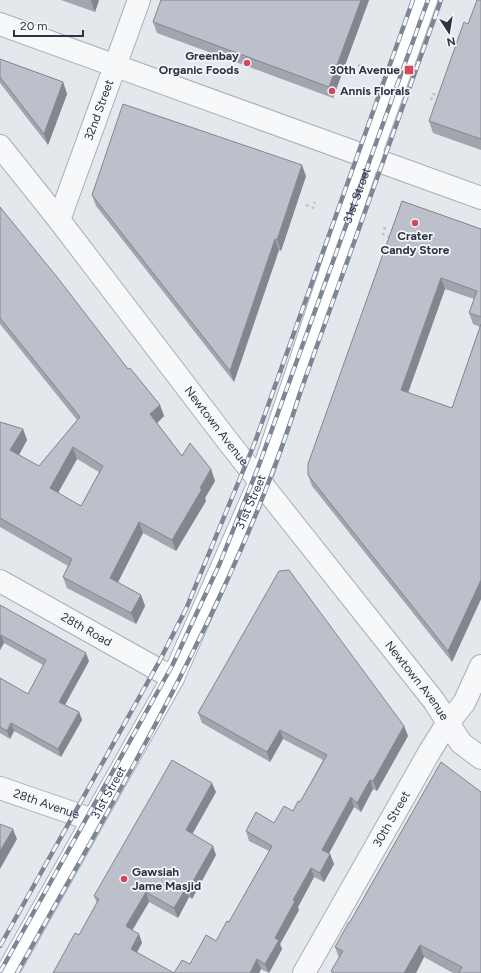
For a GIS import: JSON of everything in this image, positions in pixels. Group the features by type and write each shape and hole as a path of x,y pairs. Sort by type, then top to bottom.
{"main road":[{"name":"31st Street","path":"7,973 173,678 260,481 369,158 426,0"}],"street":[{"name":"32nd Street","path":"59,220 139,0"},
{"path":"0,24 481,198"},
{"name":"Newtown Avenue","path":"0,146 59,220 260,481 434,701 447,724 461,743 481,758"},
{"name":"28th Road","path":"0,581 173,678"},
{"name":"30th Street","path":"304,973 430,751 447,724 464,703 481,666"},
{"name":"28th Avenue","path":"0,788 93,820"}],"path":[{"path":"358,65 363,67 360,76"},
{"path":"431,100 433,94 438,96"},
{"path":"306,205 313,208 315,202"},
{"path":"385,228 383,234 389,237"}],"building":[{"path":"161,0 361,0 329,87 153,22"},
{"path":"477,0 481,0 481,139 429,121 464,22 468,24"},
{"path":"0,59 63,82 44,134 0,77"},
{"path":"123,104 302,165 230,371 92,195"},
{"path":"402,201 481,229 481,317 469,313 477,291 441,278 401,390 452,408 481,324 481,580 448,651 308,475 308,464"},
{"path":"0,207 57,277 128,369 130,368 160,405 150,414 182,456 190,443 211,469 200,488 202,489 172,540 139,522 110,578 141,595 131,613 63,577 72,559 0,518 0,422 23,429 10,450 39,466 80,417 0,318","holes":["73,447 103,466 81,506 50,488"]},
{"path":"289,570 404,726 373,781 370,780 357,803 351,797 322,850 330,854 320,873 311,868 293,900 295,901 275,938 279,940 265,964 257,959 250,973 174,973 182,960 190,964 206,935 216,941 227,921 229,922 272,846 246,831 256,812 274,823 284,806 293,811 298,801 300,802 327,755 280,730 267,752 198,713 279,571"},
{"path":"0,605 86,653 59,702 79,712 58,749 11,723 7,731 0,727 0,678 28,694 46,660 1,635 0,636"},
{"path":"172,760 212,783 186,830 213,846 188,890 186,888 174,908 146,892 126,926 139,934 131,949 174,973 53,973 75,933 79,935 99,899 94,896"},
{"path":"441,762 481,792 481,973 459,973 462,967 420,945 404,973 334,973 331,971 343,951 335,947"},
{"path":"0,824 13,829 0,851"}],"railway":[{"path":"0,946 159,662 186,609 255,442 413,0"},
{"path":"0,972 172,666 220,563 259,465 428,0"},
{"path":"17,973 136,761 174,690 210,618 243,545 273,470 441,0"}],"place":[{"name":"Greenbay Organic Foods","path":"247,63"},
{"name":"30th Avenue","path":"409,70"},
{"name":"Annis Florals","path":"332,91"},
{"name":"Crater Candy Store","path":"415,223"},
{"name":"Gawsiah Jame Masjid","path":"124,879"}]}
